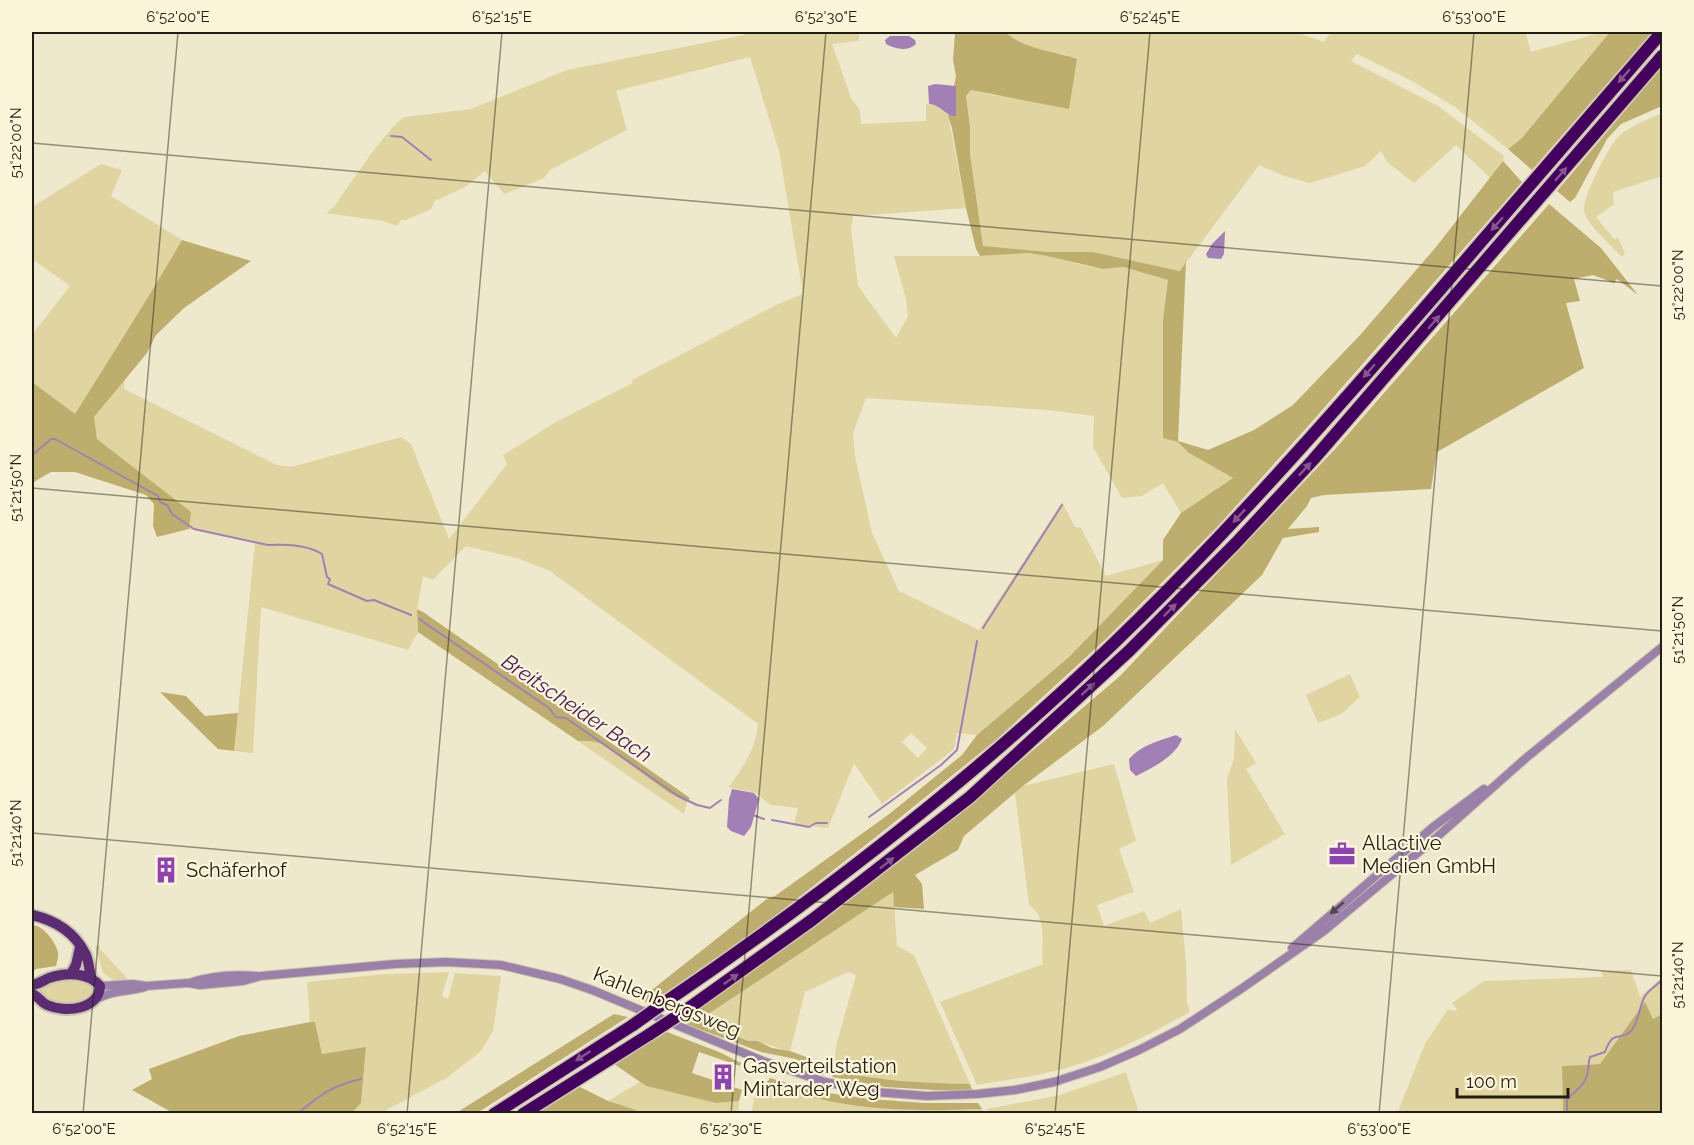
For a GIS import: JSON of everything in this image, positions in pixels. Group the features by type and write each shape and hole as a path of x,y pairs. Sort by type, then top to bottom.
{"highway":[{"path":"494,1113 633,1025 802,906 881,846 1042,710 1224,532 1300,450 1662,32"},
{"path":"523,1113 650,1034 812,920 970,797 1129,651 1236,543 1313,460 1662,56"}],"main road":[{"path":"32,915 53,921 64,928 85,953 91,977 100,986 99,998"},
{"path":"70,974 76,965 80,947"},
{"name":"Kahlenbergsweg","path":"91,977 70,974 50,978 35,990 45,1004 68,1008 84,1006 99,998"}],"street":[{"name":"Kahlenbergsweg","path":"99,998 110,993 134,991 146,987 242,975 261,976 395,964 446,962 501,965 550,976 592,990 809,1078 875,1092 927,1096 977,1094 1015,1090 1054,1082 1100,1067 1139,1050 1199,1017 1324,931 1438,836 1526,758 1662,647"},
{"name":"Kahlenbergsweg","path":"100,986 133,984 146,987"}],"shaded area":[{"path":"745,32 860,32 858,41 832,44 851,98 860,110 861,124 926,121 926,104 939,106 948,115 966,208 853,216 851,230 858,286 896,338 908,316 906,299 894,256 980,256 1028,253 1103,269 1122,267 1168,280 1163,320 1163,438 1178,441 1189,453 1233,478 1181,513 1163,483 1142,496 1122,498 1093,447 1094,416 1048,410 866,398 853,433 855,456 872,533 899,591 979,630 1062,502 1075,527 1081,528 1106,576 1163,560 1069,657 977,735 957,733 954,749 882,804 854,763 828,828 794,824 798,808 771,805 756,793 729,787 752,750 758,724 550,571 520,559 466,546 433,580 423,576 417,609 418,632 408,650 261,607 253,753 234,751 255,543 189,529 190,512 97,439 94,417 125,379 124,389 277,465 291,467 401,437 411,444 449,539 507,464 503,455 556,422 633,383 632,380 778,304 803,294 779,151 750,57 616,91 627,130 550,170 544,178 504,194 485,171 465,187 435,201 431,209 401,220 397,226 383,221 326,213 334,207 388,132 405,117 471,109 567,70 744,35","holes":["911,733 927,748 918,758 902,742"]},
{"path":"955,32 1005,32 1021,43 1077,59 1069,109 971,90 966,96 970,127 970,154 983,246 1049,252 1093,252 1180,271 1186,262 1178,441 1208,450 1254,430 1293,405 1361,334 1436,247 1503,161 1522,182 1218,526 1107,638 996,740 886,829 758,929 649,1004 637,998 653,989 768,898 775,896 888,815 962,755 977,735 1069,657 1163,560 1163,540 1181,513 1233,478 1189,453 1178,442 1163,438 1163,320 1168,280 1123,267 1103,269 1028,253 980,256 976,249 966,208 948,116 956,76 953,60"},
{"path":"1005,32 1296,32 1324,42 1331,32 1381,32 1383,34 1394,32 1525,32 1531,52 1610,32 1522,138 1508,149 1455,107 1410,80 1357,54 1351,61 1438,106 1504,156 1491,179 1456,145 1414,183 1387,162 1381,151 1365,166 1310,183 1284,176 1259,165 1180,271 1093,252 1049,252 983,247 970,154 970,127 966,96 971,90 997,96 1067,55 1026,45"},
{"path":"1610,32 1652,32 1532,170 1508,149 1522,138"},
{"path":"890,36 909,36 915,40 916,44 905,49 893,47 886,44 885,40"},
{"path":"1662,67 1662,106 1621,124 1607,139 1575,198 1570,202 1557,191"},
{"path":"935,84 956,86 956,116 949,115 937,106 929,104 928,86"},
{"path":"1662,113 1662,176 1613,192 1614,204 1596,217 1614,239 1618,238 1625,253 1622,257 1590,222 1584,211 1584,205 1596,173 1618,137"},
{"path":"101,164 122,170 111,196 182,240 75,415 32,382 32,335 70,286 32,259 32,207"},
{"path":"1549,204 1601,248 1638,295 1617,279 1614,283 1593,275 1574,279 1580,301 1566,303 1584,368 1437,452 1431,489 1324,495 1311,498 1288,529 1319,527 1319,532 1283,538 1262,575 1103,726 1023,786 964,836 958,850 915,875 922,884 924,909 894,907 893,892 699,1020 748,1041 757,1041 772,1048 790,1051 809,1058 825,1067 824,1075 796,1059 761,1052 680,1022 815,927 941,829 1120,676 1336,448"},
{"path":"1225,231 1224,254 1221,259 1208,258 1206,254 1212,244"},
{"path":"182,240 251,261 184,308 156,335 147,353 94,417 97,439 191,512 189,529 157,537 153,526 154,504 146,495 75,472 51,472 32,483 32,382 75,414"},
{"path":"417,609 690,798 687,802 668,792 602,744 578,741 418,632"},
{"path":"1350,674 1360,697 1341,714 1318,723 1306,695"},
{"path":"160,692 186,696 205,716 238,713 234,751 218,749"},
{"path":"1235,729 1256,763 1246,769 1285,834 1231,865 1227,780 1234,758"},
{"path":"1176,735 1182,739 1179,745 1162,761 1136,776 1130,770 1129,759 1139,750"},
{"path":"578,741 602,744 668,792 687,802 684,814"},
{"path":"1114,764 1136,841 1119,849 1134,892 1097,905 1104,926 1144,911 1150,923 1181,909 1187,1002 1190,1012 1126,1045 1076,1065 1039,1075 977,1085 940,1002 1043,964 1041,924 1039,917 1029,905 1015,793 1023,786"},
{"path":"732,789 754,793 759,799 751,827 744,836 727,827"},
{"path":"893,891 897,946 914,955 970,1084 901,1081 834,1071 836,1046 856,975 848,972 805,992 790,1051 748,1041 698,1020"},
{"path":"32,925 48,934 54,943 58,954 56,966 36,969 32,972"},
{"path":"99,945 100,949 127,978 127,981 113,980 103,973 95,946"},
{"path":"1631,970 1640,997 1662,977 1662,1014 1653,1019 1645,1003 1600,1064 1562,1066 1563,1113 1397,1114 1425,1044 1448,1009 1455,1011 1457,1009 1452,1003 1484,981 1603,977 1601,971"},
{"path":"449,972 442,996 448,999 455,973 501,976 493,1031 481,1051 448,1077 379,1114 352,1113 361,1103 366,1048 322,1054 315,1022 310,1022 307,982 386,974"},
{"path":"79,978 95,987 91,997 64,1004 51,1001 39,992 51,982"},
{"path":"1645,1002 1653,1019 1662,1014 1662,1113 1563,1113 1562,1066 1600,1064"},
{"path":"614,1014 628,1017 477,1113 456,1113"},
{"path":"315,1022 322,1054 366,1047 361,1103 352,1113 173,1113 132,1090 152,1079 149,1069 239,1036"},
{"path":"667,1032 741,1063 740,1066 699,1052 692,1073 742,1090 739,1101 716,1103 646,1086 614,1064"},
{"path":"834,1071 902,1081 970,1084 972,1090 886,1087 832,1077"},
{"path":"1126,1072 1139,1113 989,1114 987,1109 1060,1095"},
{"path":"770,1078 814,1091 870,1099 924,1103 978,1103 982,1109 927,1110 873,1108 845,1104 793,1092 767,1082"},
{"path":"640,1082 646,1086 716,1103 739,1101 738,1113 632,1114 635,1111 608,1101"},
{"path":"767,1082 819,1099 873,1108 982,1109 984,1113 751,1114 755,1096"},
{"path":"580,1087 608,1101 636,1110 632,1114 538,1113"}],"waterway":[{"path":"391,136 402,137 431,160"},
{"name":"Breitscheider Bach","path":"32,455 51,439 55,439 158,496 160,502 167,505 172,514 194,529 268,545 296,546 316,551 322,554 327,577 330,579 328,584 367,601 374,600 411,615"},
{"path":"983,628 1062,505"},
{"name":"Breitscheider Bach","path":"419,619 549,708 556,717 566,718 678,796 710,808 721,800"},
{"path":"869,817 941,765 957,750 977,641"},
{"path":"753,815 764,819"},
{"path":"772,820 809,827 816,823 827,823"},
{"path":"1567,1114 1567,1099 1585,1079 1590,1057 1605,1052 1611,1040 1631,1031 1645,996 1662,980"},
{"path":"297,1114 327,1092 361,1079"}],"place":[{"name":"Allactive Medien GmbH","path":"1342,854"},
{"name":"Schäferhof","path":"166,870"},
{"name":"Gasverteilstation Mintarder Weg","path":"723,1077"}]}
